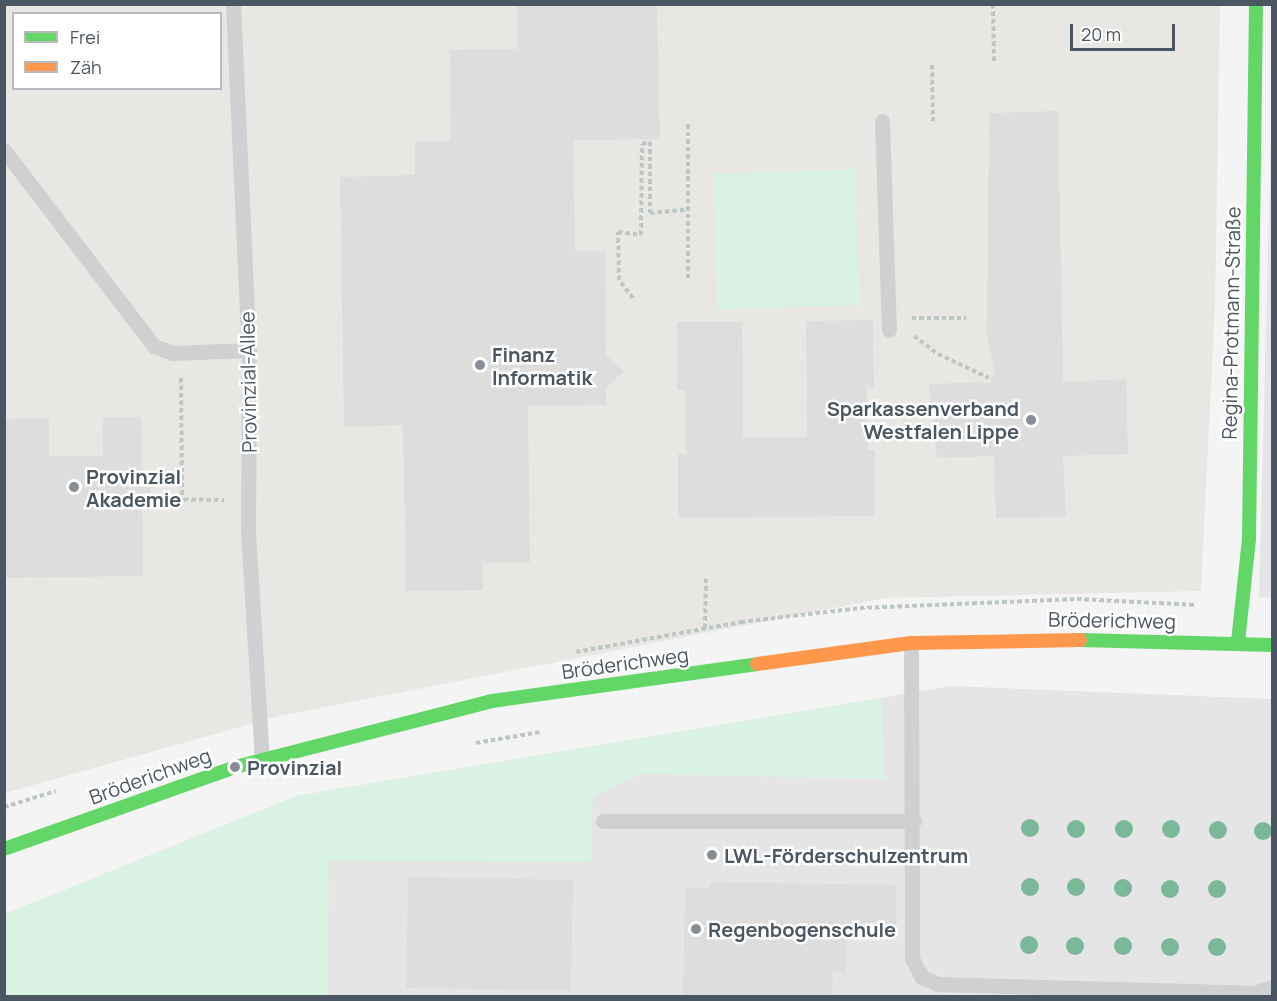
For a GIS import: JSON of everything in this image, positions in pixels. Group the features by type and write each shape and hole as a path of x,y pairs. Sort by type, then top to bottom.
{"street":[{"name":"Regina-Protmann-Straße","path":"1238,642 1249,539 1256,4"},
{"name":"Bröderichweg","path":"4,849 262,759 492,701 911,643 1111,639 1272,645"}],"lane":[{"name":"Provinzial-Allee","path":"233,4 249,350 249,501 262,759"},
{"path":"882,121 889,324"},
{"path":"4,150 154,346 181,352 249,350"},
{"path":"911,643 914,821 912,958 917,972 929,982 1254,993 1272,987"},
{"path":"603,821 914,821"}],"path":[{"path":"993,4 994,62"},
{"path":"932,64 933,121"},
{"path":"688,124 688,281"},
{"path":"633,298 619,280 618,232 641,235 642,144 650,142 650,213 687,210"},
{"path":"889,324 966,318"},
{"path":"889,324 938,354 988,378"},
{"path":"181,352 182,500"},
{"path":"139,499 249,501"},
{"path":"705,628 706,578"},
{"path":"471,744 553,730"}],"shaded area":[{"path":"5,5 1220,5 1215,304 1201,591 885,598 279,716 5,793"},
{"path":"1272,98 1272,598 1259,597"},
{"name":"LWL-Förderschulzentrum","path":"951,686 1272,699 1272,996 5,996 5,914 297,796"}],"green space":[{"path":"855,169 860,305 718,310 713,174"},
{"path":"881,698 885,779 640,774 593,796 591,862 329,861 327,996 5,996 5,914 297,796"}],"building":[{"name":"Finanz Informatik","path":"517,4 657,4 660,139 573,140 575,251 605,251 606,355 624,371 606,388 606,405 528,406 530,562 483,563 483,590 406,591 403,425 344,427 340,177 415,175 415,141 451,141 450,50 517,49"},
{"path":"1058,111 1063,382 1126,379 1128,454 1063,456 1066,517 996,518 994,456 937,458 929,384 992,382 991,375 995,375 987,336 989,113"},
{"path":"873,320 874,387 867,387 868,450 875,450 875,516 678,518 678,454 686,454 685,390 677,390 677,322 742,322 743,437 807,437 806,321"},
{"name":"Provinzial Akademie","path":"102,417 141,417 142,472 150,471 151,501 142,501 143,576 4,578 4,419 49,418 49,456 103,456"},
{"path":"408,877 573,880 571,991 406,988"},
{"path":"709,882 896,885 896,934 847,934 846,972 833,971 832,996 683,996 685,888 709,888"}],"traffic: fast":[{"path":"1238,642 1249,539 1256,4"},
{"path":"1080,640 1272,645"},
{"path":"4,849 235,767 492,701 757,664"}],"traffic: slow":[{"path":"757,664 911,643 1080,640"}],"place":[{"name":"Finanz Informatik","path":"480,365"},
{"name":"Sparkassenverband Westfalen Lippe","path":"1031,420"},
{"name":"Provinzial Akademie","path":"74,487"},
{"name":"Provinzial","path":"235,767"},
{"name":"LWL-Förderschulzentrum","path":"712,855"},
{"name":"Regenbogenschule","path":"696,929"}]}
